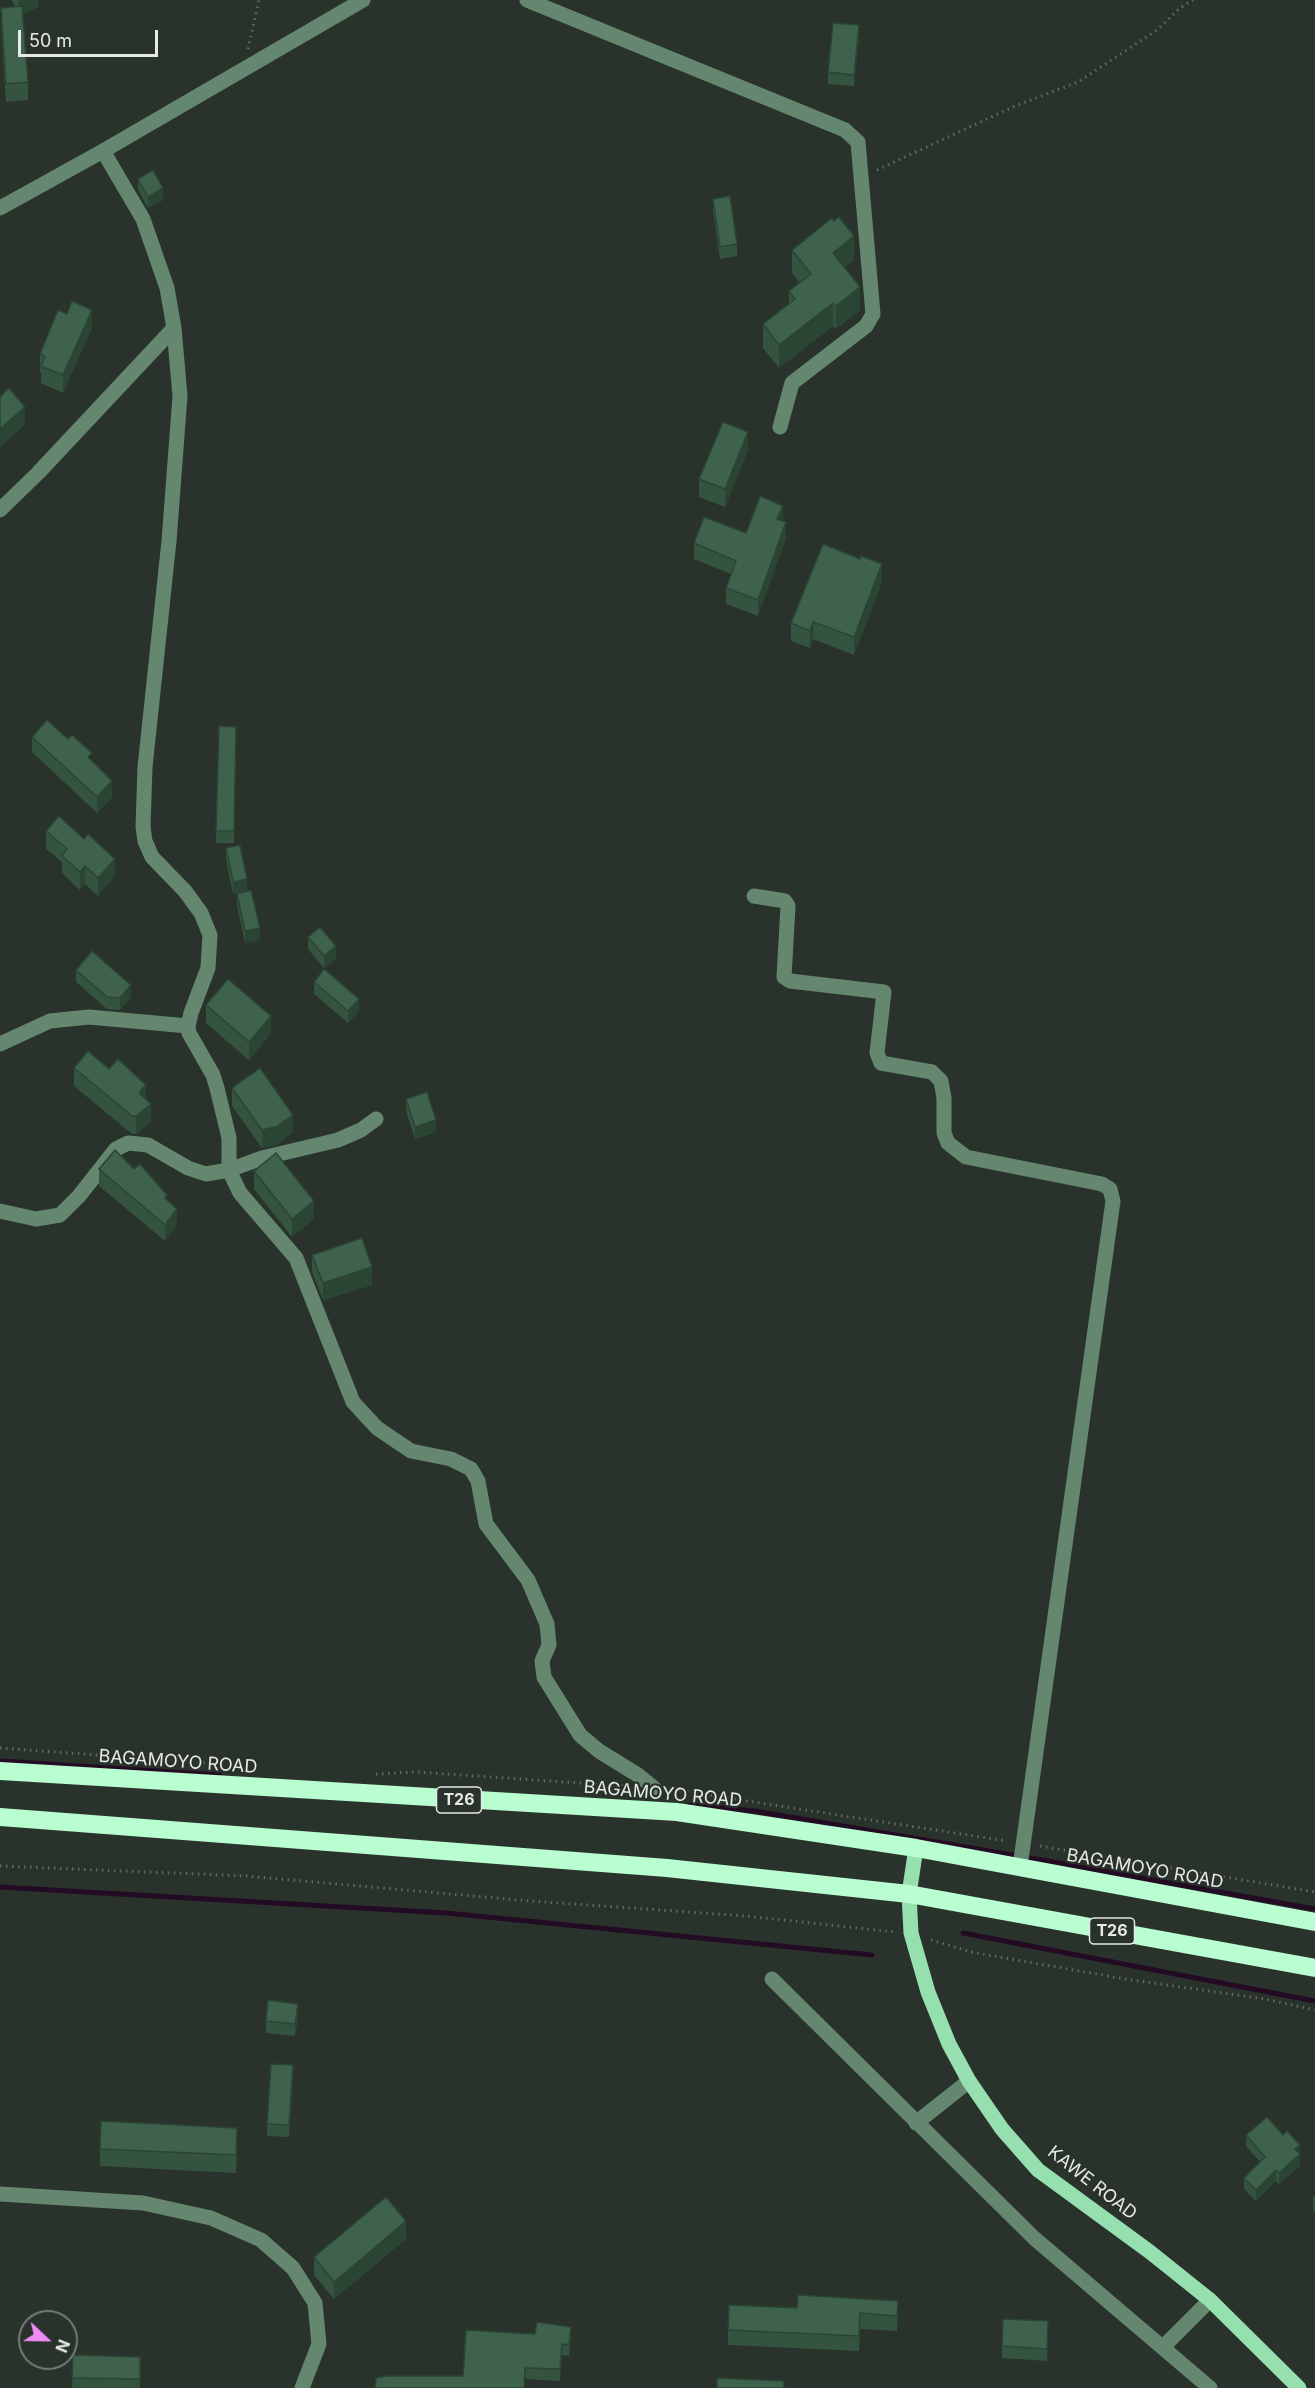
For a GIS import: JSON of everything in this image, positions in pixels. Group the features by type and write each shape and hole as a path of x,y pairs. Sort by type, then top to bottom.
{"highway":[{"name":"BAGAMOYO ROAD","path":"0,1771 677,1812 916,1848 1315,1922"},
{"name":"T26","path":"0,1818 667,1868 909,1894 1315,1968"}],"main road":[{"name":"KAWE ROAD","path":"916,1848 909,1894 911,1933 928,1992 948,2044 969,2081 1002,2129 1038,2170 1150,2252 1210,2300 1299,2388"}],"lane":[{"path":"0,208 363,0"},
{"path":"527,0 845,130 858,141 873,314 866,326 792,383 780,427"},
{"path":"103,151 143,219 167,288 174,328 180,396 169,541 145,767 143,827 145,841 152,857 185,891 201,913 210,935 211,953 208,968 190,1013 188,1026 189,1033 213,1074 217,1088 229,1138 229,1170 240,1193 296,1258 353,1402 377,1428 411,1451 451,1459 471,1469 478,1481 486,1524 528,1580 547,1624 549,1645 542,1661 544,1677 580,1735 599,1751 638,1775 654,1788"},
{"path":"0,510 38,473 174,328"},
{"path":"754,896 784,901 788,906 784,977 790,981 884,992 877,1053 881,1064 932,1072 941,1081 944,1098 944,1133 948,1143 966,1157 1102,1184 1110,1189 1113,1201 1020,1867"},
{"path":"0,1044 50,1021 88,1017 188,1026"},
{"path":"0,1211 36,1219 60,1215 79,1197 116,1149 128,1143 140,1143 155,1148 198,1172 206,1174 229,1170 262,1158 338,1140 361,1130 376,1119"},
{"path":"772,1979 1034,2238 1210,2388"},
{"path":"916,2123 969,2081"},
{"path":"0,2194 142,2203 211,2218 261,2240 293,2268 315,2302 319,2344 302,2388"},
{"path":"1163,2347 1210,2300"}],"path":[{"path":"246,69 250,34 259,0"},
{"path":"862,177 1015,106 1077,82 1157,30 1180,8 1193,0"},
{"path":"0,1866 246,1876 518,1900 746,1916 911,1933 970,1952 1125,1979 1265,1999 1315,2010"}],"building":[{"path":"22,6 28,82 6,84 1,8"},
{"path":"833,23 859,25 854,75 828,72"},
{"path":"153,170 163,188 148,197 138,179"},
{"path":"730,196 737,244 720,247 713,199"},
{"path":"839,217 854,236 833,253 860,287 836,306 833,303 779,345 763,324 795,299 789,291 811,274 792,250 832,218 834,221"},
{"path":"72,301 92,310 63,375 41,366 45,357 40,354 58,310 67,314"},
{"path":"9,388 25,407 0,429 0,397"},
{"path":"723,422 748,432 725,489 699,479"},
{"path":"760,496 783,506 777,519 786,522 758,600 726,588 736,561 694,543 704,517 746,533"},
{"path":"823,544 860,559 861,556 882,564 854,637 813,622 810,631 791,623"},
{"path":"47,720 68,739 72,735 92,753 88,757 112,781 97,797 32,737"},
{"path":"219,726 236,727 234,831 216,831"},
{"path":"59,816 84,839 88,834 115,859 98,878 85,866 80,872 62,856 67,849 46,831"},
{"path":"240,845 247,879 233,882 226,848"},
{"path":"251,890 260,928 245,931 237,894"},
{"path":"320,927 336,946 324,956 308,937"},
{"path":"92,951 131,985 120,998 107,997 76,970"},
{"path":"324,969 359,999 348,1011 314,982"},
{"path":"228,979 271,1016 249,1042 206,1005"},
{"path":"88,1051 109,1069 118,1059 146,1085 139,1093 151,1104 136,1116 132,1116 74,1068"},
{"path":"260,1068 293,1115 276,1127 262,1130 232,1088"},
{"path":"427,1092 436,1120 415,1127 406,1099"},
{"path":"115,1150 134,1169 140,1164 167,1195 165,1198 177,1209 165,1225 99,1169"},
{"path":"276,1153 314,1201 292,1219 254,1171"},
{"path":"362,1238 372,1267 323,1283 312,1255"},
{"path":"268,2000 298,2004 295,2024 266,2021"},
{"path":"271,2064 293,2065 289,2125 267,2124"},
{"path":"1267,2117 1283,2135 1287,2131 1300,2145 1295,2149 1300,2154 1279,2173 1276,2170 1256,2190 1244,2178 1265,2157 1246,2135"},
{"path":"101,2121 237,2128 236,2155 100,2149"},
{"path":"386,2197 406,2221 334,2282 314,2257"},
{"path":"798,2295 898,2301 897,2316 860,2313 859,2336 728,2330 729,2305 797,2308"},
{"path":"1003,2319 1048,2321 1047,2349 1002,2346"},
{"path":"537,2322 571,2327 569,2345 562,2344 560,2369 525,2368 524,2388 375,2388 376,2378 386,2376 463,2376 466,2330 535,2334"},
{"path":"78,2355 140,2357 140,2379 72,2378 72,2370 78,2370"},
{"path":"717,2378 784,2381 784,2388 717,2388"}],"waterway":[{"path":"0,1761 220,1775"},
{"path":"690,1805 755,1811 1018,1856"},
{"path":"1025,1857 1315,1909"},
{"path":"0,1887 446,1913 872,1955"},
{"path":"963,1933 1315,2001"}]}
